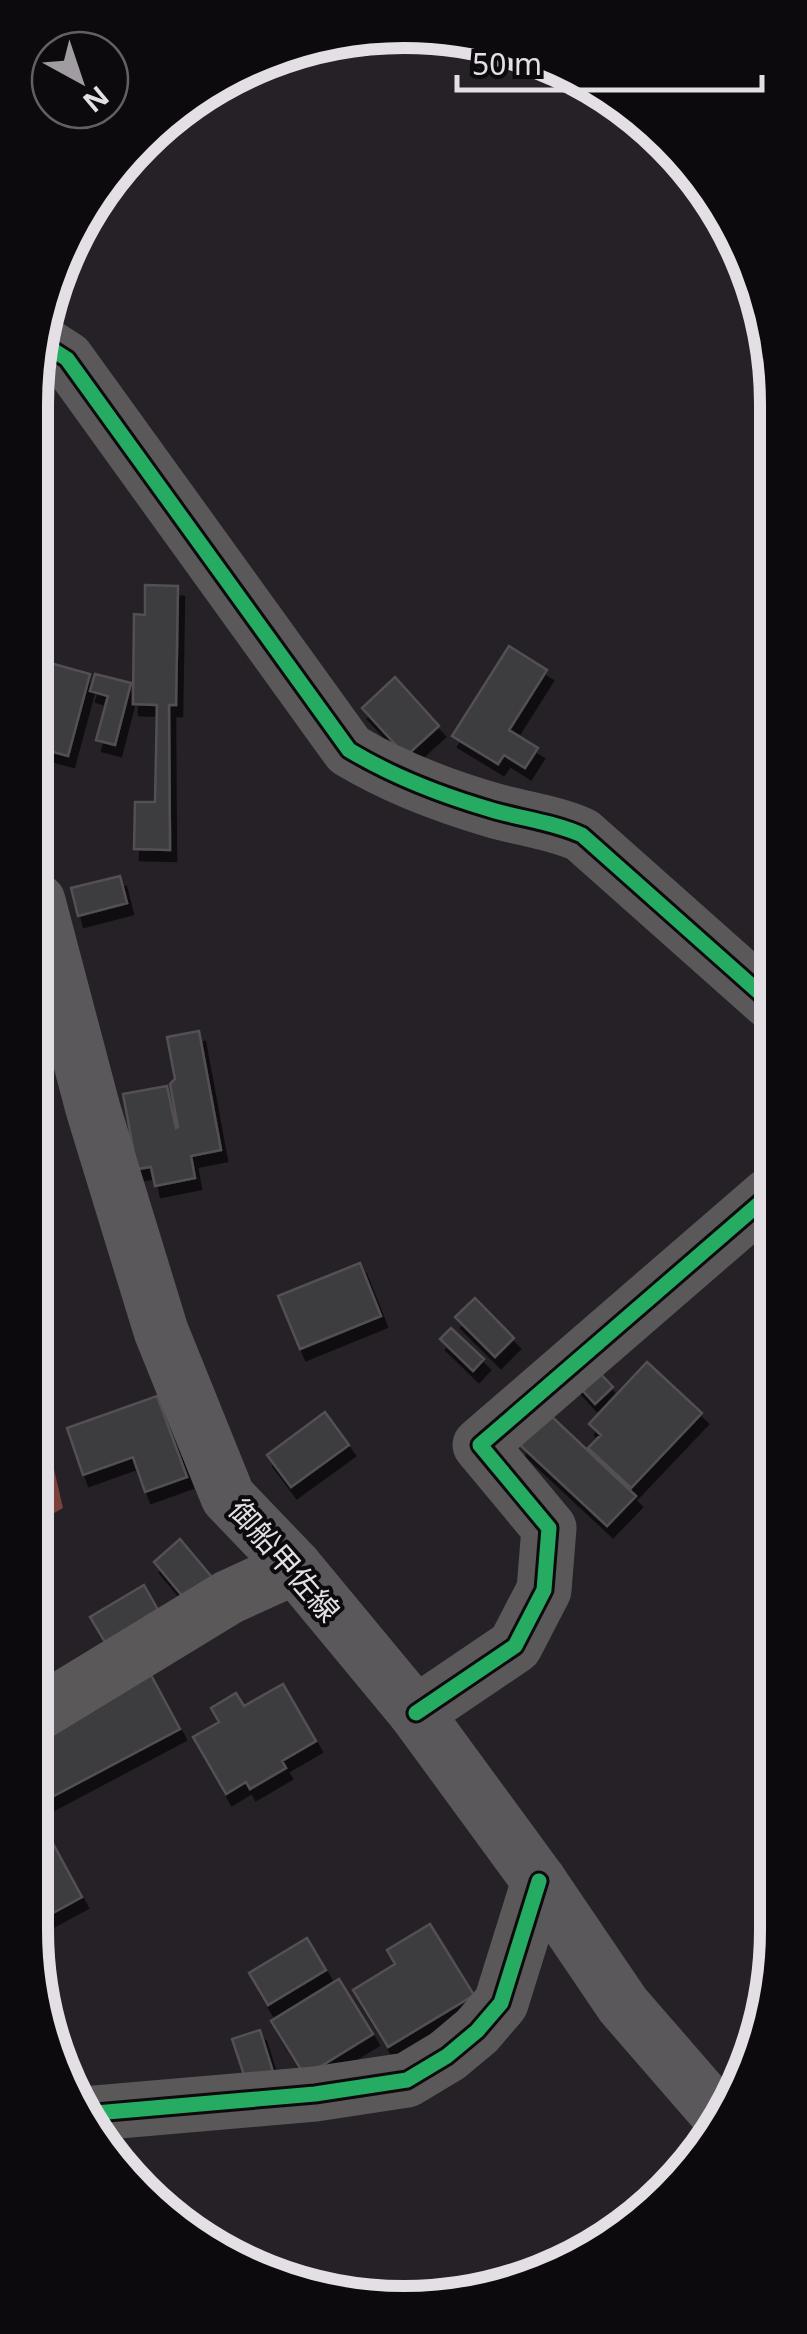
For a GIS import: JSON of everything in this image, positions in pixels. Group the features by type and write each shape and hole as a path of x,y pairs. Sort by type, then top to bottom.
{"main road":[{"name":"御船甲佐線","path":"48,939 93,1109 161,1330 228,1498 295,1567 416,1713 539,1881 623,2005 712,2109"}],"street":[{"path":"52,349 67,359 349,750 378,768 492,810 559,825 582,836 760,993"},
{"path":"416,1713 515,1646 544,1590 549,1528 480,1445 760,1203"},
{"path":"48,1706 229,1597 295,1567"},
{"path":"98,2113 316,2094 407,2080 448,2056 501,2003 539,1881"}],"shaded area":[{"path":"48,1443 63,1508 48,1516"}],"building":[{"path":"145,585 178,586 176,705 169,705 170,850 134,849 135,802 155,802 157,705 133,704 134,614 145,615"},
{"path":"509,646 547,670 509,730 538,748 525,768 504,755 498,764 452,736"},
{"path":"48,662 90,674 68,756 48,750"},
{"path":"95,674 131,683 115,745 96,740 108,696 90,691"},
{"path":"395,677 439,726 406,756 362,708"},
{"path":"120,876 127,903 78,916 71,888"},
{"path":"199,1031 221,1150 191,1156 195,1178 155,1186 151,1167 137,1169 123,1094 167,1086 178,1127 167,1037"},
{"path":"360,1263 381,1316 300,1349 278,1296"},
{"path":"475,1298 514,1338 495,1357 455,1317"},
{"path":"451,1328 484,1359 473,1371 440,1339"},
{"path":"647,1362 702,1413 631,1488 588,1448 601,1435 589,1424"},
{"path":"592,1365 613,1387 595,1404 574,1381"},
{"path":"157,1396 187,1477 145,1492 133,1457 83,1475 67,1428"},
{"path":"325,1412 349,1445 291,1487 267,1455"},
{"path":"549,1414 636,1496 607,1526 520,1445"},
{"path":"180,1539 216,1582 189,1604 154,1562"},
{"path":"144,1585 162,1617 109,1649 90,1617"},
{"path":"151,1675 180,1729 48,1799 48,1730"},
{"path":"283,1684 316,1741 282,1761 286,1768 250,1789 246,1782 226,1794 193,1737 219,1722 211,1708 236,1693 244,1706"},
{"path":"48,1834 82,1897 48,1916"},
{"path":"430,1924 474,1995 388,2047 353,1990 395,1964 387,1950"},
{"path":"307,1938 326,1970 268,2005 249,1973"},
{"path":"339,1979 373,2034 305,2076 271,2021"},
{"path":"260,2030 273,2072 246,2081 232,2039"}],"cycle path":[{"path":"52,349 67,359 349,750 437,792 582,835 760,993"},
{"path":"416,1713 515,1646 544,1590 549,1528 480,1445 760,1203"},
{"path":"98,2113 315,2094 407,2080 447,2056 477,2031 501,2003 539,1881"}]}
